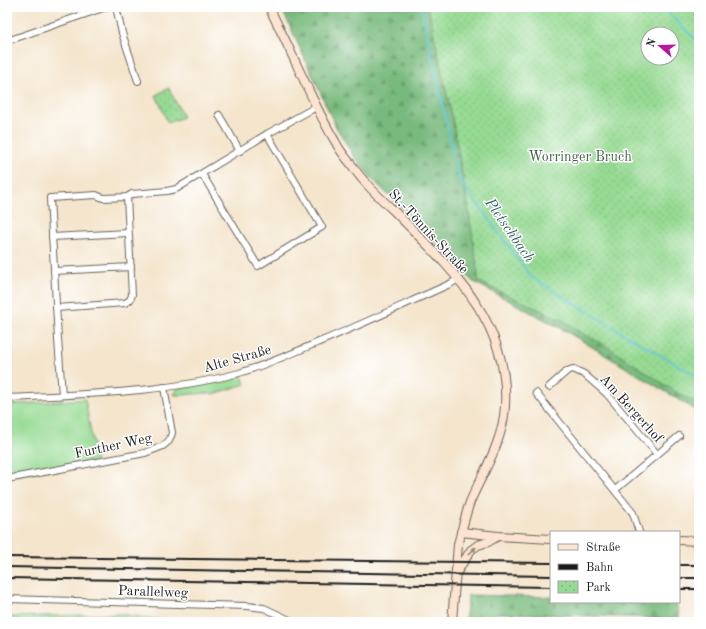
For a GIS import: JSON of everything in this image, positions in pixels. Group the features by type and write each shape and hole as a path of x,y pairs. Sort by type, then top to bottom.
{"main road":[{"name":"St.-Tönnis-Straße","path":"269,7 316,107 335,142 352,167 446,264 458,279 480,311 491,331 497,347 502,364 505,395 504,417 499,436 488,465 465,516 458,544 455,576"},
{"path":"461,532 550,539"},
{"path":"452,622 455,576 471,550 478,545 488,542 498,536"},
{"path":"680,540 699,541"}],"street":[{"path":"7,41 106,7"},
{"path":"116,7 122,33 138,81"},
{"path":"62,395 50,198 96,195 103,198 127,197 132,194 176,189 267,134 316,107"},
{"path":"219,115 240,151"},
{"path":"202,174 258,266 322,227 267,134"},
{"path":"56,308 125,303 130,300 132,295 127,197"},
{"path":"52,237 128,232"},
{"path":"54,271 131,267"},
{"name":"Alte Straße","path":"7,398 164,387 237,373 292,354 452,284 458,279"},
{"name":"Am Bergerhof","path":"549,387 567,371 573,369 584,374 607,394 657,454"},
{"name":"Further Weg","path":"7,479 145,453 163,446 169,441 172,433 164,387"},
{"path":"536,392 633,513 639,531"},
{"name":"Am Bergerhof","path":"615,490 679,436"},
{"name":"Parallelweg","path":"7,599 247,606 264,608 294,622"}],"green space":[{"path":"287,7 450,7 699,357 699,412 564,330 472,281 373,180 353,155 336,127 282,9"},
{"name":"Worringer Bruch","path":"428,7 699,7 699,404 679,394 603,344 580,332 564,321 479,282 469,210 453,122"},
{"path":"169,88 183,117 168,123 156,95"},
{"path":"240,375 242,376 245,384 224,391 213,394 174,395 178,388"},
{"path":"85,399 96,461 7,477 7,405"},
{"path":"468,595 550,597 550,603 676,603 680,619 496,613 489,622 465,622"},
{"path":"121,614 176,622 7,622 7,617"}],"waterway":[{"name":"Pletschbach","path":"421,7 460,180 531,277 626,335 699,377"},
{"path":"662,7 699,43"}],"railway":[{"path":"7,557 550,563"},
{"path":"680,565 699,565"},
{"path":"7,567 550,576"},
{"path":"7,578 550,587"},
{"path":"680,578 699,578"},
{"path":"680,589 699,589"}]}
